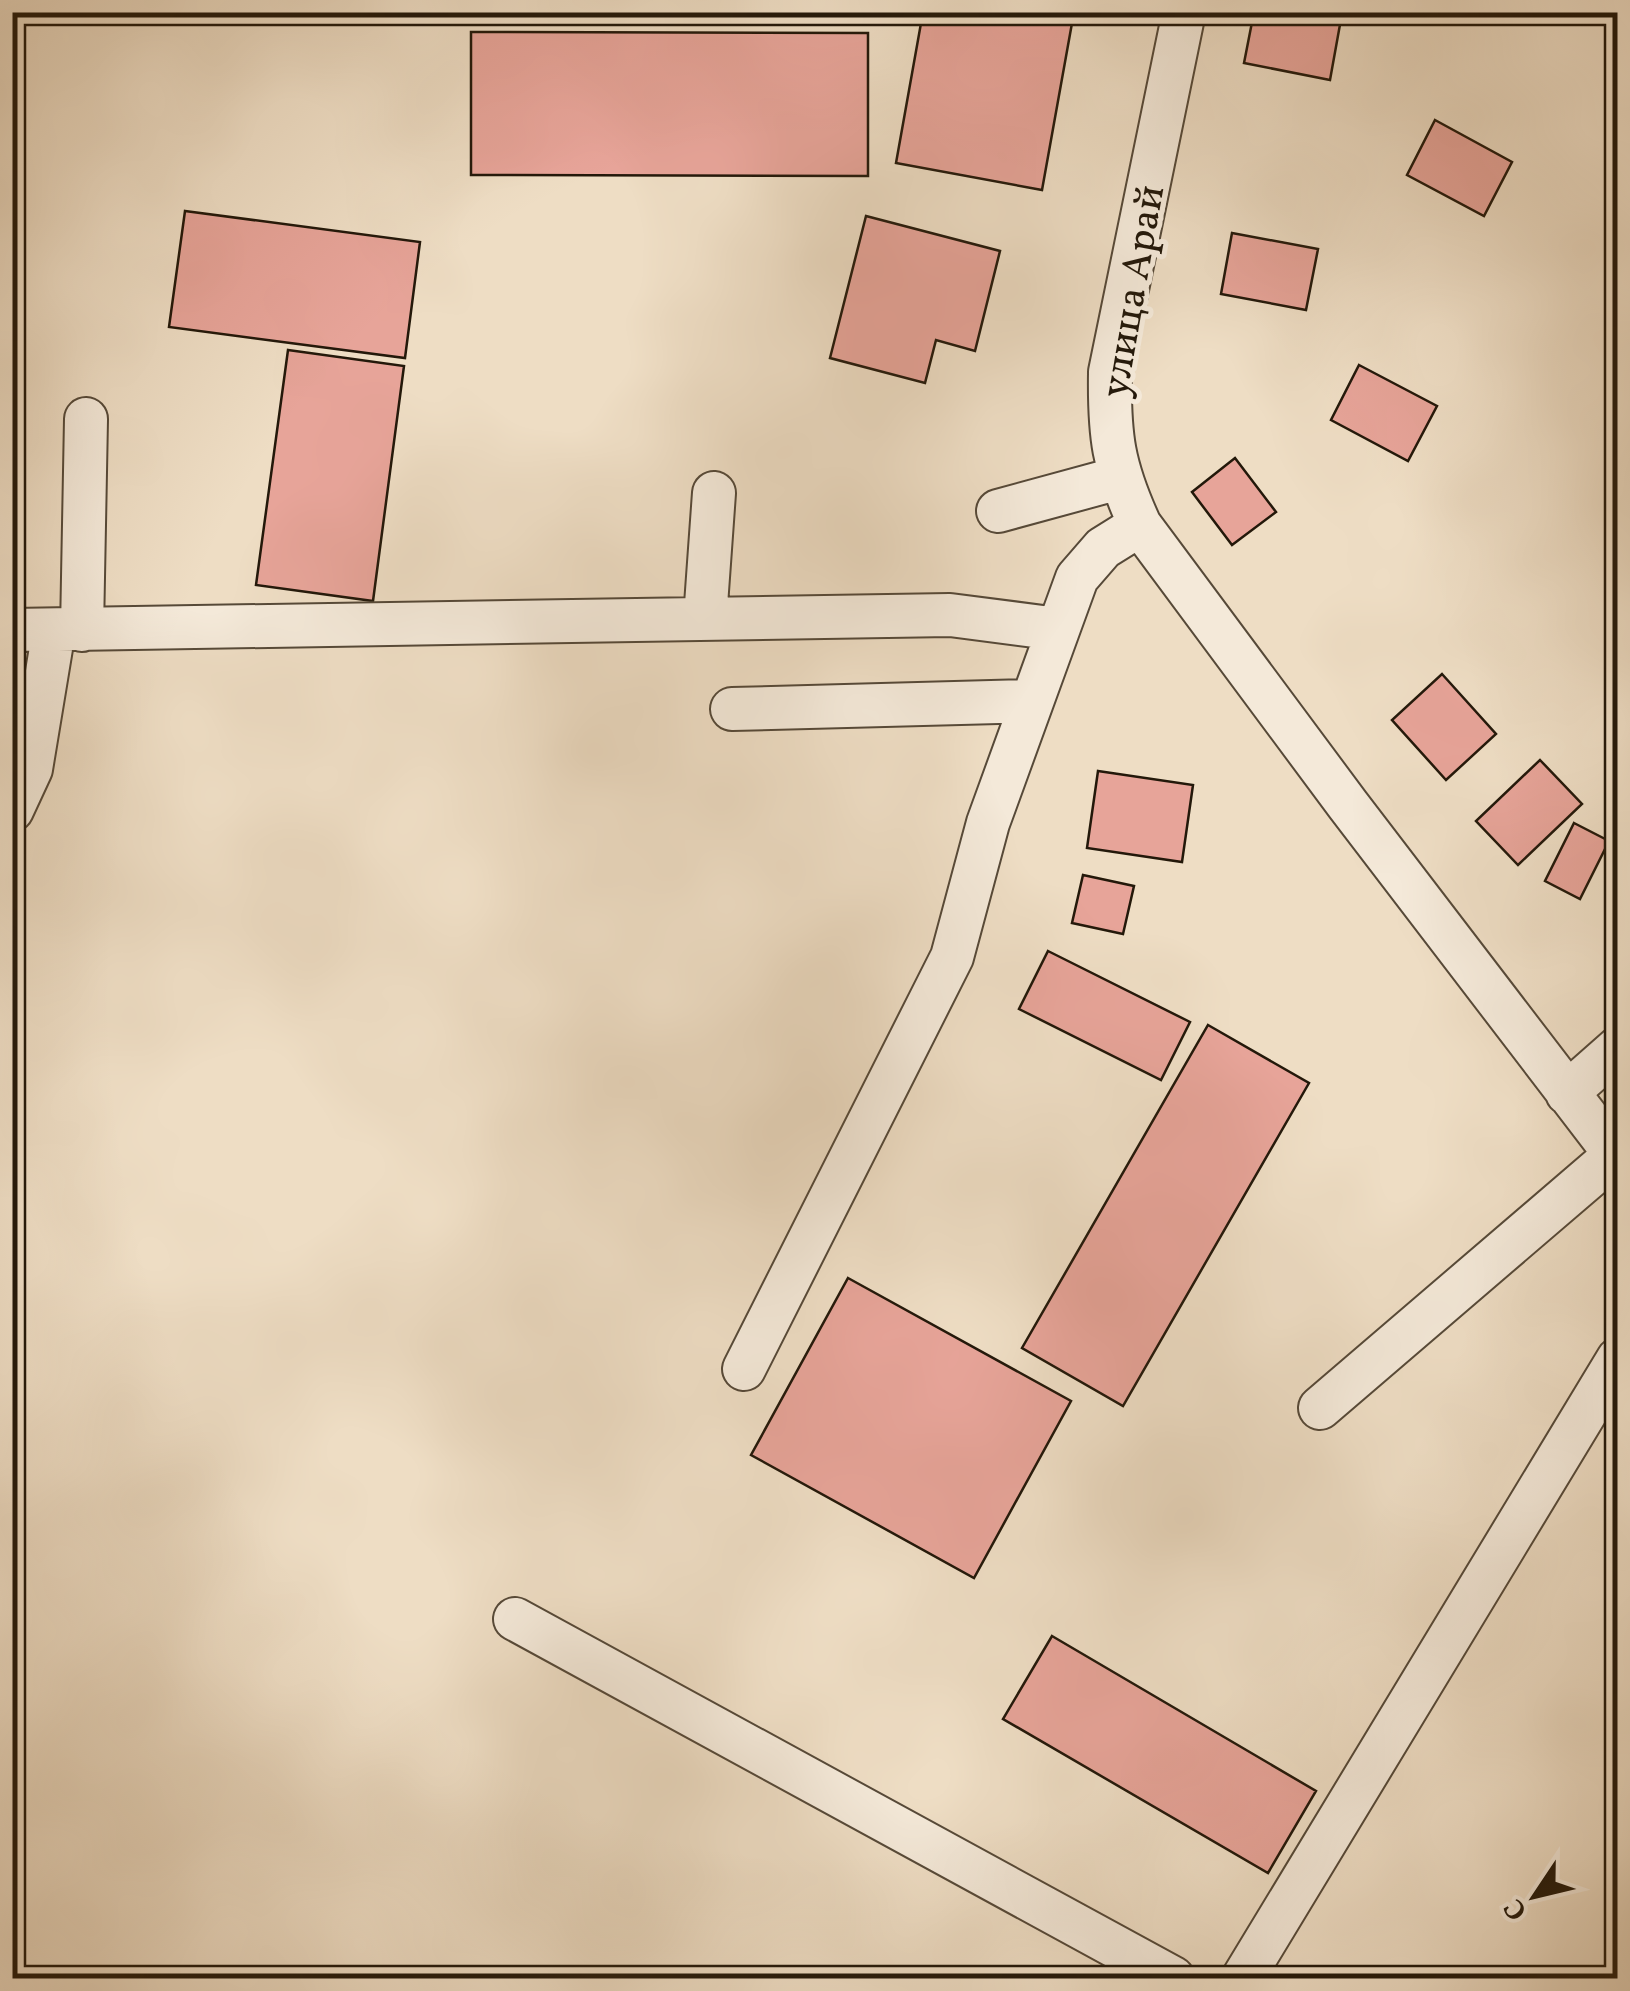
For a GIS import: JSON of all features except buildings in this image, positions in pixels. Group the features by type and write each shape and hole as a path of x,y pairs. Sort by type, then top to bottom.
{"street":[{"name":"улица Арай","path":"1184,12 1110,372 1109,431 1119,478 1140,525 1616,1157"},
{"path":"12,810 32,769 49,630 86,420"},
{"path":"998,511 1119,478"},
{"path":"705,619 714,493"},
{"path":"744,1369 952,957 988,823 1077,578 1102,548 1140,525"},
{"path":"49,630 950,616 1058,630"},
{"path":"732,709 1032,701"},
{"path":"1568,1093 1618,1048"},
{"path":"1320,1408 1616,1157"},
{"path":"1243,1978 1618,1358"},
{"path":"515,1619 1172,1978"}]}
